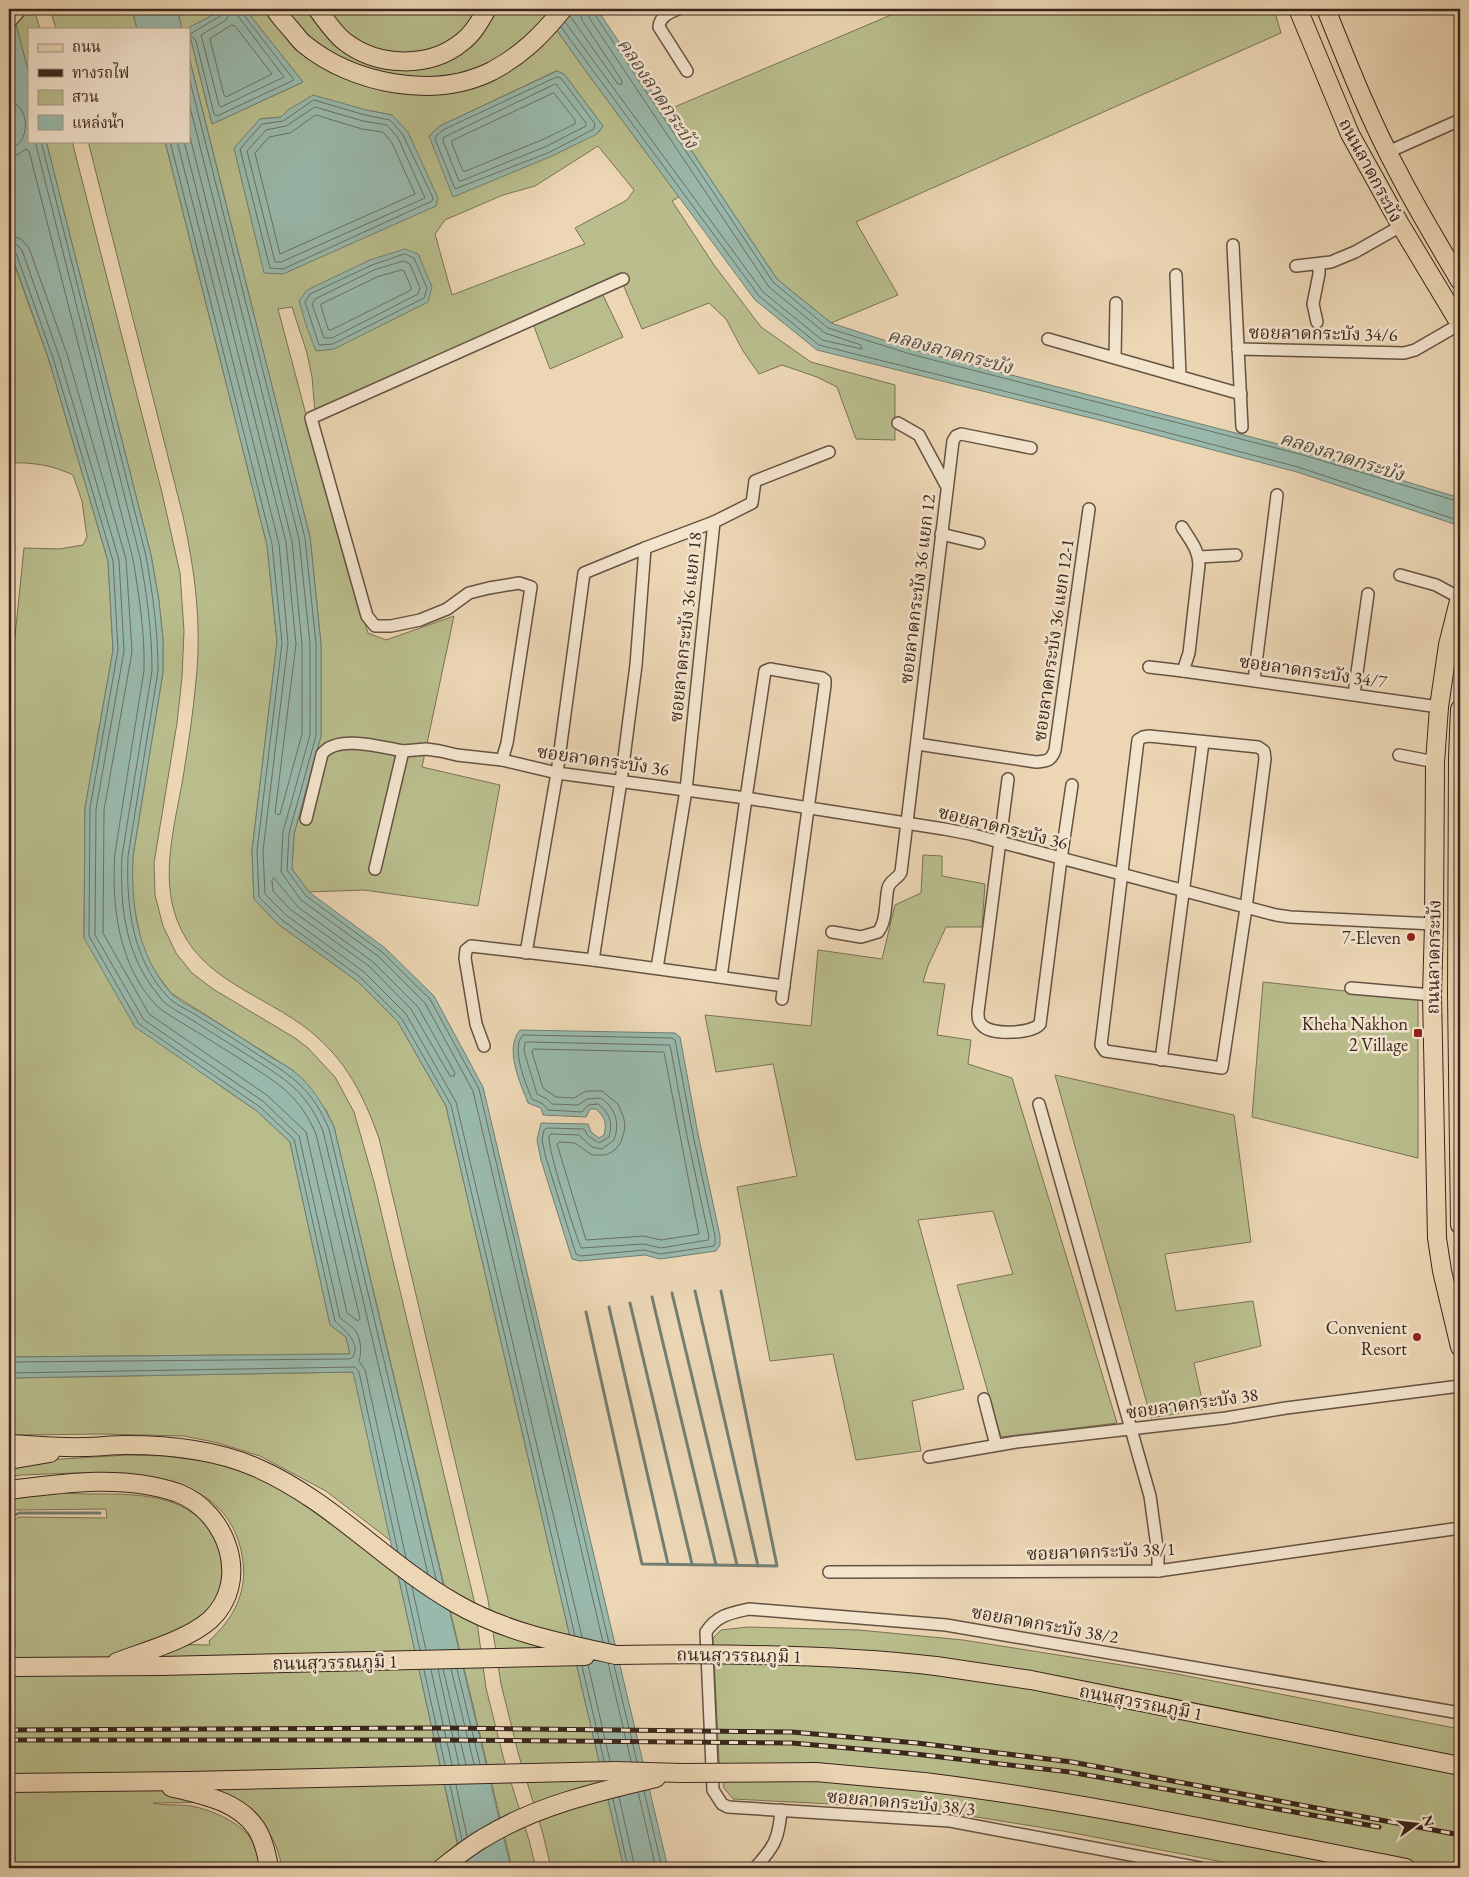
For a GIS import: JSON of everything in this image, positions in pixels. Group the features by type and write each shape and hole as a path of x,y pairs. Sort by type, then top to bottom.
{"main road":[{"path":"9,18 17,9"},
{"path":"275,9 303,43 334,64 394,84 432,85 463,81 490,72 520,54 545,32 563,9"},
{"path":"317,9 344,41 366,54 391,61 417,61 440,54 462,43 478,25 486,9"},
{"name":"ถนนลาดกระบัง","path":"1298,9 1350,134 1400,226 1460,324"},
{"name":"ถนนลาดกระบัง","path":"1326,9 1354,81 1388,152 1422,216 1460,281"},
{"name":"ถนนลาดกระบัง","path":"1460,597 1448,645 1439,707 1435,762 1432,995 1437,1238 1442,1271 1460,1346"},
{"name":"ถนนลาดกระบัง","path":"1460,709 1458,926 1460,1225"},
{"path":"1434,924 1458,926"},
{"path":"9,1444 83,1447 165,1446 214,1454 255,1467 318,1503 420,1580 476,1615 537,1638 616,1655"},
{"path":"9,1460 83,1447"},
{"path":"9,1490 95,1482 154,1487 178,1494 202,1506 219,1526 229,1547 232,1573 224,1600 210,1620 180,1637 107,1665"},
{"name":"ถนนสุวรรณภูมิ 1","path":"9,1666 161,1666 682,1654 834,1657 889,1661 989,1673 1460,1766"},
{"path":"9,1783 150,1782 616,1771 681,1773 816,1772 984,1790 1111,1811 1406,1868"},
{"path":"442,1868 481,1839 514,1821 552,1805 681,1773"},
{"path":"150,1782 217,1799 235,1808 256,1828 265,1847 269,1868"}],"street":[{"path":"678,9 665,15 660,20 659,27 687,71"},
{"path":"1388,152 1460,120"},
{"path":"1296,266 1331,262 1355,252 1400,226"},
{"path":"1233,245 1242,427"},
{"path":"1317,322 1313,304 1319,264"},
{"path":"1176,275 1180,376"},
{"path":"502,760 507,744 531,587 519,583 469,593 447,609 420,620 391,626 375,626 367,616 311,418 623,278"},
{"path":"1115,358 1116,303"},
{"name":"ซอยลาดกระบัง 34/6","path":"1238,349 1404,353 1415,350 1460,324"},
{"path":"1048,338 1241,394"},
{"path":"898,423 919,435 947,488"},
{"name":"ซอยลาดกระบัง 36 แยก 12","path":"832,932 862,937 874,935 881,929 889,885 899,876 900,872 953,441 956,436 961,434 1031,448"},
{"name":"ซอยลาดกระบัง 36 แยก 18","path":"657,968 686,790 714,522 752,504 755,481 829,452"},
{"path":"1254,680 1277,495"},
{"name":"ซอยลาดกระบัง 36 แยก 12-1","path":"917,744 1036,762 1047,761 1052,758 1055,750 1089,509"},
{"path":"526,953 557,773 584,573 714,522"},
{"path":"1182,528 1199,557 1189,652 1183,671"},
{"path":"941,534 979,543"},
{"path":"593,960 621,781 636,665 645,548"},
{"path":"1199,557 1236,555"},
{"path":"1400,575 1436,585 1460,597"},
{"path":"1354,694 1368,594"},
{"name":"ซอยลาดกระบัง 34/7","path":"1149,667 1439,707"},
{"path":"721,977 765,671 770,669 822,678 826,680 782,998"},
{"path":"1149,736 1203,742 1258,747 1264,751 1265,759 1246,908 1222,1068 1105,1051 1101,1045 1138,740 1149,736"},
{"path":"1161,1060 1203,742"},
{"name":"ซอยลาดกระบัง 36","path":"306,819 322,754 327,748 343,743 403,752 426,749 502,760 557,773 746,798 970,834 1246,908 1290,917 1434,924"},
{"path":"375,869 403,752"},
{"path":"1399,755 1435,762"},
{"path":"1008,779 978,1012 978,1019 982,1025 986,1028 1000,1031 1031,1030 1040,1024 1072,786"},
{"path":"484,1046 476,1024 465,958 466,950 471,946 657,968 784,986"},
{"path":"1351,988 1432,995"},
{"path":"1039,1104 1150,1496 1158,1554 1158,1570"},
{"name":"ซอยลาดกระบัง 38","path":"929,1457 996,1445 1460,1386"},
{"path":"984,1399 996,1445"},
{"name":"ซอยลาดกระบัง 38/1","path":"829,1572 1158,1570 1460,1528"},
{"name":"ซอยลาดกระบัง 38/2","path":"710,1711 706,1632 712,1622 720,1617 749,1609 946,1625 1460,1713"},
{"name":"ซอยลาดกระบัง 38/3","path":"710,1711 713,1790 722,1804 728,1807 950,1821 1200,1868"},
{"path":"755,1868 767,1856 776,1840 780,1831 782,1810"}],"green space":[{"path":"12,9 34,9 40,28 28,28 28,70"},
{"path":"50,9 132,9 137,28 56,28"},
{"path":"177,9 224,9 190,28 182,28"},
{"path":"245,9 542,9 679,197 672,201 714,265 761,327 811,362 895,385 895,440 856,439 837,387 817,377 782,365 759,374 743,351 726,319 709,303 642,329 622,282 601,291 623,337 550,369 532,321 315,412 312,377 307,353 292,307 278,309 347,569 368,633 386,640 454,616 422,767 500,785 478,906 364,890 309,892 292,869 294,834 321,736 321,644 310,537 190,61 190,36 212,124 303,82","holes":["556,71 564,74 603,126 597,134 429,136 440,126","366,110 392,115 260,119","598,146 634,190 627,200 575,228 585,244 452,295 435,234 445,220 503,195 535,186"]},
{"path":"905,9 1274,9 1281,33 856,222 898,295 831,323 777,279 665,111"},
{"path":"46,142 72,142 162,493 180,573 184,631 182,677 177,723 154,863 155,895 163,926 176,953 192,973 213,989 295,1038 308,1048 335,1077 354,1112 374,1182 474,1600 486,1688 504,1760 536,1868 512,1868 334,1127 326,1110 294,1071 171,993 153,969 145,954 134,906 132,882 133,856 163,672 163,640 159,601 151,555"},
{"path":"88,142 165,142 267,545 277,642 252,851 254,899 278,924 357,981 398,1022 446,1106 624,1868 551,1868 543,1834 519,1756 501,1684 488,1600 379,1138 367,1107 344,1067 323,1042 292,1018 217,972 201,958 187,941 177,920 172,903 169,867 173,831 187,754 198,660 198,618 194,578 183,516"},
{"path":"13,261 49,360 108,561 113,650 85,808 84,938 216,1083 257,1111 290,1142 330,1324 346,1337 350,1354 9,1357 9,1140 12,1134 9,1096 9,1020 12,1018 9,1009 9,695 24,548 59,549 83,545 87,537 82,501 73,475 42,465 9,463 9,262"},
{"path":"9,539 15,547 9,619"},
{"path":"923,855 942,856 942,876 985,884 982,927 946,927 928,966 923,982 945,984 937,1035 971,1040 968,1064 1012,1078 1117,1423 1001,1437 957,1285 1013,1274 993,1211 918,1220 964,1389 912,1401 921,1451 856,1460 833,1354 770,1361 737,1187 797,1176 773,1064 716,1072 705,1015 811,1026 818,950 882,959 895,905 921,893"},
{"path":"1263,982 1418,999 1418,1158 1252,1117"},
{"path":"1055,1075 1234,1115 1251,1242 1165,1254 1176,1311 1253,1301 1261,1346 1194,1363 1204,1409 1151,1418"},
{"path":"354,1372 391,1541 326,1491 260,1456 218,1443 184,1436 101,1434 17,1435 9,1432 9,1378"},
{"path":"128,1455 165,1456 210,1462 252,1475 315,1508 398,1574 458,1847 430,1868 282,1868 276,1847 268,1831 239,1802 153,1803 186,1805 198,1808 214,1813 237,1825 249,1836 261,1868 15,1868 14,1804 9,1804 9,1647 15,1646 12,1522 18,1517 107,1518 106,1509 16,1510 9,1515 9,1496 15,1493 51,1493 120,1494 153,1497 174,1503 186,1509 207,1526 220,1547 223,1560 221,1587 216,1603 208,1613 196,1622 158,1641 144,1644 210,1645 209,1641 225,1624 237,1605 240,1595 244,1573 243,1561 233,1527 213,1503 187,1487 155,1478 121,1474 20,1475 9,1478 9,1465 45,1460"},
{"path":"748,1627 859,1630 963,1640 1172,1673 1460,1729 1460,1868 1254,1868 1063,1831 927,1809 733,1799 724,1788 719,1760 713,1638 721,1630"}],"water":[{"path":"9,9 12,9 28,70 28,142 46,142 151,555 159,601 163,640 163,672 133,856 133,893 138,928 150,962 170,992 295,1072 318,1097 334,1127 511,1868 463,1868 353,1372 9,1378 9,1357 350,1354 346,1337 330,1325 290,1142 257,1111 135,1027 84,938 85,808 113,650 108,561 49,360 9,248 9,145 15,124 9,108"},
{"path":"132,9 177,9 182,28 137,28"},
{"path":"224,9 245,9 303,82 212,124 190,36 190,28 188,28"},
{"path":"542,9 597,9 777,279 831,323 911,349 1305,451 1460,498 1460,526 1297,472 1103,421 817,350 755,300"},
{"path":"190,61 310,537 321,644 321,736 294,834 292,869 309,892 385,948 434,996 483,1087 668,1868 624,1868 446,1106 398,1022 357,981 278,924 254,899 252,851 277,642 267,545 165,142 190,142"},
{"path":"557,71 564,74 603,126 597,134 552,156 453,197 429,136 440,126"},
{"path":"313,95 366,110 392,115 408,132 438,198 436,206 283,274 264,273 234,148 260,119 281,117 288,110"},
{"path":"405,249 418,254 432,287 428,302 334,349 316,351 299,301 307,290 370,260"},
{"path":"520,1030 675,1033 680,1037 720,1236 720,1245 716,1251 660,1259 645,1255 580,1261 572,1259 541,1160 537,1140 541,1123 588,1124 591,1132 599,1138 604,1135 604,1120 596,1109 590,1109 586,1117 543,1115 541,1108 528,1103 513,1056 515,1038"}],"waterway":[{"path":"695,1291 758,1566"},
{"path":"586,1312 642,1564 777,1566 721,1291"},
{"path":"672,1293 737,1565"},
{"path":"652,1297 716,1565"},
{"path":"630,1303 692,1564"},
{"path":"609,1307 668,1564"},
{"path":"9,1522 13,1516 19,1513 100,1513"},
{"path":"9,1630 9,1662"},
{"path":"9,1673 10,1777"},
{"path":"10,1788 11,1868"}],"railway":[{"path":"9,1730 444,1728 792,1732 917,1743 1072,1762 1460,1835"},
{"path":"9,1740 445,1740 792,1743 915,1754 1070,1772 1379,1827"}],"place":[{"name":"7-Eleven","path":"1411,937"},
{"name":"Kheha Nakhon 2 Village","path":"1418,1033"},
{"name":"Convenient Resort","path":"1417,1337"}],"water label":[{"name":"คลองลาดกระบัง","path":"658,93"},
{"name":"คลองลาดกระบัง","path":"950,351"},
{"name":"คลองลาดกระบัง","path":"1342,456"}]}
